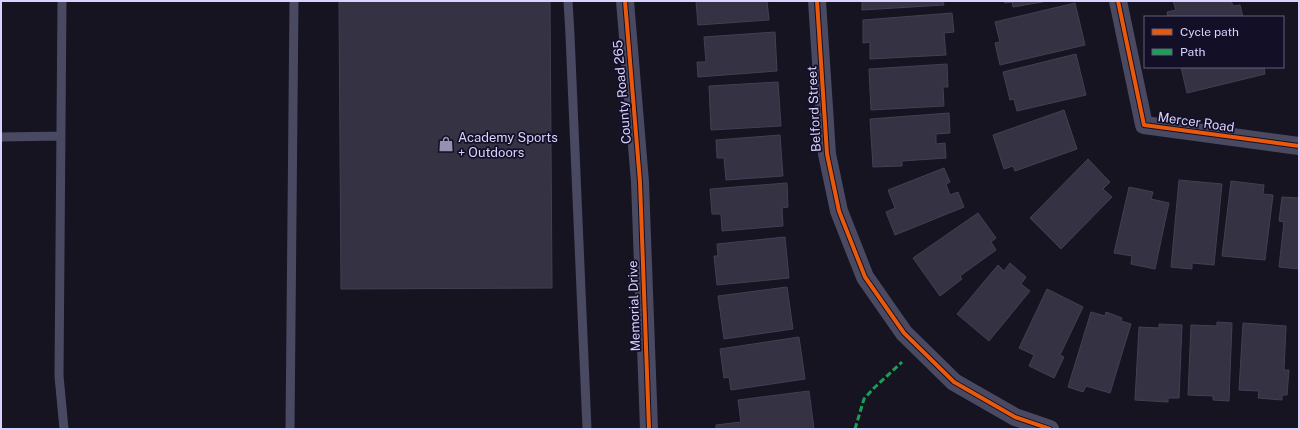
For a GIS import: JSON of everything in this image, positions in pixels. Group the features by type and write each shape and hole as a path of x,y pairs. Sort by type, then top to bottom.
{"street":[{"name":"County Road 265","path":"625,1 640,182"},
{"name":"Belford Street","path":"817,1 826,154 839,211 865,277 904,333 954,382 1015,417 1050,429"},
{"name":"Mercer Road","path":"1118,1 1144,125 1299,146"},
{"name":"Memorial Drive","path":"640,182 649,429"}],"lane":[{"path":"62,1 59,376 64,429"},
{"path":"290,429 294,1"},
{"path":"568,1 587,429"},
{"path":"1,138 61,136"}],"building":[{"name":"Academy Sports + Outdoors","path":"339,1 550,1 552,288 341,289"},
{"path":"696,1 767,1 769,20 698,25"},
{"path":"862,1 943,1 944,5 862,10"},
{"path":"1004,1 1048,1 1013,7 1012,2 1005,3"},
{"path":"1173,1 1231,1 1233,6 1240,5 1243,16 1168,16 1167,12 1176,10"},
{"path":"1075,3 1085,45 1000,65 995,43 1000,42 995,22"},
{"path":"952,13 954,32 944,33 946,55 870,59 870,42 863,43 863,20"},
{"path":"775,32 777,71 698,77 697,62 706,62 704,37"},
{"path":"1076,54 1086,95 1017,111 1014,99 1010,100 1003,72"},
{"path":"947,64 948,87 943,87 944,106 871,110 869,69"},
{"path":"1181,68 1264,68 1265,74 1187,93"},
{"path":"778,82 781,126 711,130 709,86"},
{"path":"1064,110 1077,149 1015,171 1013,166 1004,169 993,135"},
{"path":"949,113 950,133 936,134 936,144 945,143 946,158 902,161 902,166 873,167 870,119"},
{"path":"780,135 783,176 726,180 724,158 717,158 716,140"},
{"path":"1088,159 1110,182 1103,189 1112,197 1061,249 1030,218"},
{"path":"944,168 950,182 946,184 950,195 958,192 964,207 895,235 886,212 895,208 888,190"},
{"path":"1179,180 1222,184 1214,265 1192,263 1192,269 1171,267"},
{"path":"1231,181 1264,185 1263,194 1273,195 1265,260 1222,256"},
{"path":"787,183 788,207 782,208 783,226 722,231 721,214 712,214 710,189"},
{"path":"1129,187 1153,192 1151,199 1169,203 1155,269 1131,264 1132,256 1114,253"},
{"path":"1282,197 1299,198 1299,269 1279,267 1284,222 1279,221"},
{"path":"978,213 996,238 991,242 996,250 960,276 962,279 940,296 913,258"},
{"path":"785,237 789,278 717,285 714,256 718,256 717,244"},
{"path":"1010,263 1026,277 1021,284 1030,291 989,341 957,314 998,265 1004,271"},
{"path":"787,287 793,329 724,339 718,296"},
{"path":"1047,289 1083,307 1060,355 1064,357 1054,378 1029,366 1034,355 1019,348"},
{"path":"1091,312 1105,316 1106,312 1122,318 1121,321 1131,324 1110,393 1086,386 1083,392 1068,387"},
{"path":"1217,322 1232,323 1229,401 1213,400 1213,396 1188,395 1191,325 1217,326"},
{"path":"1243,323 1286,326 1284,370 1289,370 1287,395 1282,395 1282,400 1258,398 1259,391 1239,390"},
{"path":"1159,324 1182,325 1179,398 1168,398 1168,402 1135,400 1139,327 1159,328"},
{"path":"799,337 805,379 731,390 729,377 724,378 720,349"},
{"path":"809,391 814,429 716,429 716,425 741,422 738,400"}],"marked path":[{"path":"855,429 864,399 902,362"}],"cycle path":[{"path":"625,1 640,182 649,429"},
{"path":"817,1 827,154 839,211 865,277 904,333 954,382 1015,417 1050,429"},
{"path":"1118,1 1144,125 1299,146"}],"place":[{"name":"Academy Sports + Outdoors","path":"446,144"}]}
